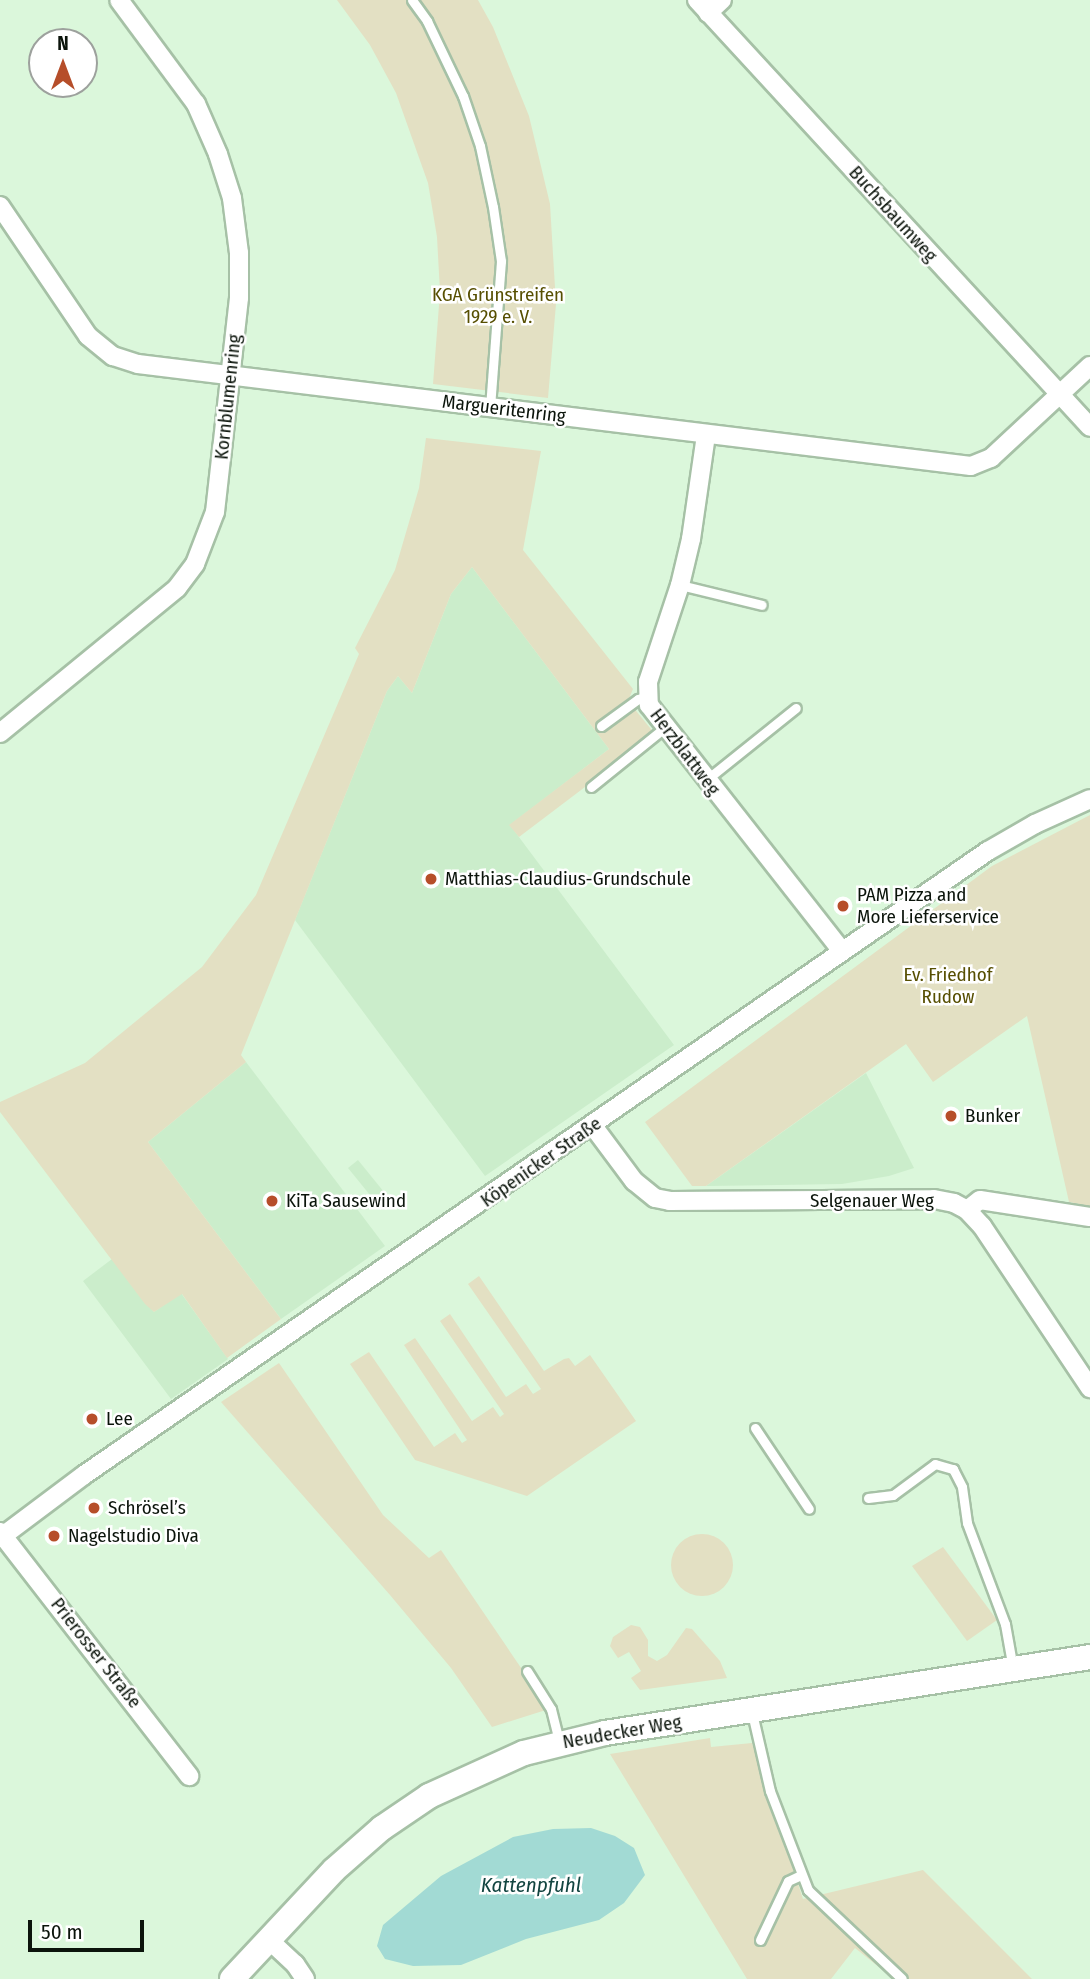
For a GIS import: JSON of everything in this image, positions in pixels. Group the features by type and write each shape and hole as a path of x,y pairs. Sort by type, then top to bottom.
{"street":[{"name":"Kornblumenring","path":"0,733 153,611 177,588 195,564 215,512 239,298 239,253 232,198 197,104 119,0"},
{"path":"703,6 722,0"},
{"name":"Buchsbaumweg","path":"703,6 1090,427"},
{"name":"Margueritenring","path":"0,206 88,337 100,348 138,363 971,466 991,458 1090,366"},
{"name":"Herzblattweg","path":"706,435 680,585 648,682 646,696 652,713 842,951"},
{"name":"Köpenicker Straße","path":"1,1535 241,1366 593,1126 988,851 1035,824 1090,799"},
{"name":"Selgenauer Weg","path":"593,1126 634,1181 655,1198 670,1201 934,1199 954,1203 967,1210"},
{"path":"1090,1217 980,1200 967,1210 982,1226 1085,1368 1090,1388"},
{"name":"Prierosser Straße","path":"1,1535 189,1776"},
{"name":"Neudecker Weg","path":"232,1979 334,1870 382,1828 429,1796 524,1753 605,1732 1090,1657"},
{"path":"268,1939 295,1964 305,1979"}],"lane":[{"path":"412,0 427,22 463,96 480,146 493,207 500,261 490,408"},
{"path":"680,585 762,605"},
{"path":"601,726 646,696"},
{"path":"706,780 796,708"},
{"path":"591,787 664,728"},
{"path":"755,1428 809,1509"},
{"path":"868,1498 884,1497 905,1488 935,1464 953,1469 962,1487 967,1523 1005,1624 1013,1670"},
{"path":"527,1671 551,1709 559,1743"},
{"path":"752,1711 771,1791 808,1890 902,1979"},
{"path":"760,1940 788,1881 801,1875"}],"shaded area":[{"name":"Matthias-Claudius-Grundschule","path":"472,567 609,749 510,825 674,1045 485,1176 295,920 387,691 398,676 412,693 451,594"},
{"name":"KiTa Sausewind","path":"246,1062 385,1246 281,1319 148,1142"},
{"path":"866,1073 914,1168 889,1176 842,1184 706,1186"},
{"path":"358,1160 384,1192 374,1200 348,1168"},
{"path":"112,1259 154,1312 181,1293 228,1359 171,1399 83,1281"}],"green space":[{"name":"KGA Grünstreifen 1929 e. V.","path":"337,0 478,0 493,27 529,116 550,204 556,304 548,398 433,384 440,292 437,237 428,183 396,93 370,45"},
{"path":"426,438 541,451 523,550 633,689 628,701 655,734 519,837 509,825 609,749 472,567 451,594 412,693 398,676 387,691 241,1055 246,1062 148,1142 281,1319 227,1358 182,1294 154,1312 145,1304 0,1112 0,1102 85,1063 202,967 256,895 359,654 355,648 395,570 419,488"},
{"name":"Ev. Friedhof Rudow","path":"1090,815 1090,1206 1069,1202 1027,1016 933,1082 906,1044 706,1186 692,1186 645,1122 992,866"},
{"path":"479,1276 544,1371 569,1358 575,1366 590,1355 636,1421 527,1496 415,1460 350,1364 369,1352 434,1447 455,1433 462,1443 467,1440 404,1345 415,1338 472,1421 493,1407 500,1417 504,1414 440,1321 450,1314 506,1397 526,1384 533,1394 541,1389 468,1284"},
{"path":"279,1363 383,1515 429,1558 441,1550 549,1709 492,1727 451,1668 221,1402"},
{"path":"696,1534 708,1534 724,1543 731,1553 731,1577 724,1587 708,1596 696,1596 685,1591 676,1582 671,1571 671,1559 676,1548 685,1539"},
{"path":"943,1547 997,1620 967,1641 912,1566"},
{"path":"631,1625 640,1627 648,1640 648,1656 657,1661 667,1655 686,1628 692,1629 720,1661 727,1678 640,1690 631,1678 641,1671 629,1652 618,1658 610,1646 613,1637"},
{"path":"710,1738 711,1747 752,1743 803,1899 923,1870 1032,1979 894,1979 855,1948 831,1979 747,1979 610,1754"}],"water":[{"name":"Kattenpfuhl","path":"591,1828 615,1836 634,1848 645,1875 624,1903 599,1920 526,1939 461,1965 413,1966 385,1959 377,1946 383,1925 441,1876 513,1837 553,1829"}],"place":[{"name":"Matthias-Claudius-Grundschule","path":"431,879"},
{"name":"PAM Pizza and More Lieferservice","path":"843,906"},
{"name":"Bunker","path":"951,1116"},
{"name":"KiTa Sausewind","path":"272,1201"},
{"name":"Lee","path":"92,1419"},
{"name":"Schrösel’s","path":"94,1508"},
{"name":"Nagelstudio Diva","path":"54,1536"}]}
